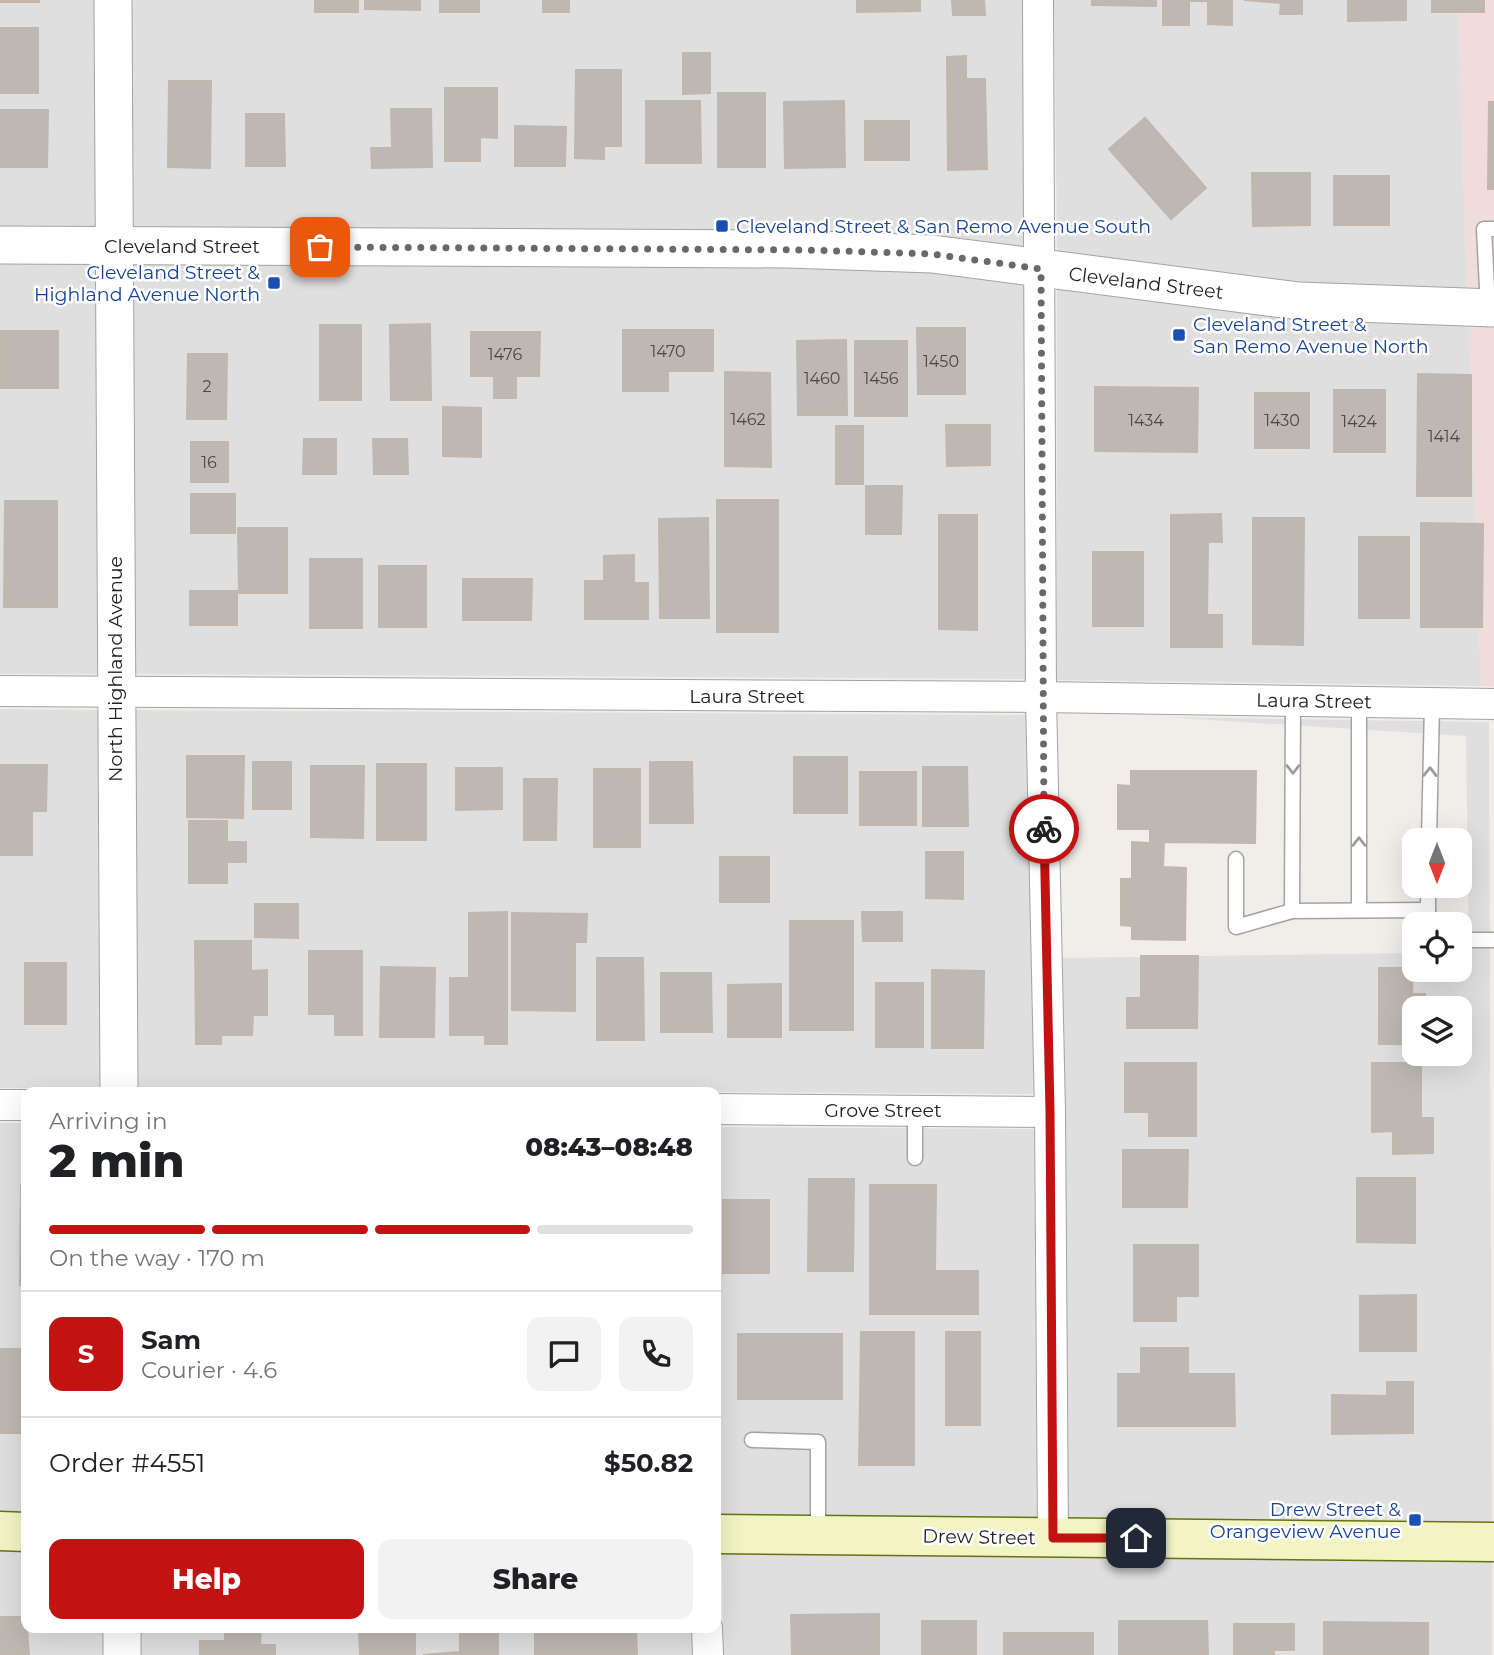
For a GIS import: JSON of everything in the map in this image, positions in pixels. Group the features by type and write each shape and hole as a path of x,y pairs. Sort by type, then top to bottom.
{"main road":[{"path":"0,1531 21,1532"},
{"name":"Drew Street","path":"721,1534 1494,1542"}],"street":[{"name":"North Highland Avenue","path":"113,0 119,1087"},
{"path":"1038,0 1041,697 1050,1112 1053,1538"},
{"name":"Cleveland Street","path":"0,245 788,249 932,254 1300,301 1491,308"},
{"name":"Laura Street","path":"0,691 1041,697 1494,704"},
{"path":"0,1105 21,1105"},
{"name":"Grove Street","path":"721,1109 1050,1112"},
{"path":"122,1633 122,1655"},
{"path":"708,1633 708,1655"}],"lane":[{"path":"1491,308 1484,229 1494,229"},
{"path":"1292,911 1293,701"},
{"path":"1359,702 1359,910"},
{"path":"1429,828 1432,704"},
{"path":"1236,859 1236,926 1292,911 1359,910 1402,914"},
{"path":"1472,940 1494,940"},
{"path":"915,1111 915,1158"},
{"path":"752,1440 818,1442 818,1535"}],"shaded area":[{"path":"0,0 97,0 97,228 0,228"},
{"path":"128,0 1022,0 1025,249 129,228"},
{"path":"1054,0 1458,0 1467,291 1301,283 1057,253"},
{"path":"1458,0 1494,0 1494,289 1467,291"},
{"path":"0,263 97,263 100,674 0,674"},
{"path":"129,263 787,267 931,272 1025,285 1025,679 131,674"},
{"path":"1057,289 1298,318 1469,326 1481,686 1057,680"},
{"path":"1469,326 1494,326 1494,687 1481,686"},
{"path":"0,709 100,710 103,1087 0,1088"},
{"path":"131,710 1026,715 1034,1094 721,1092 721,1087 135,1087"},
{"path":"1161,717 1489,722 1492,1525 1068,1520 1062,958 1402,953 1402,982 1472,982 1472,912 1468,912 1468,898 1472,898 1472,828 1467,828 1466,736"},
{"path":"0,1123 21,1123 21,1514 0,1513"},
{"path":"721,1127 1034,1129 1037,1520 721,1516"},
{"path":"0,1549 21,1549 21,1633 106,1633 106,1655 0,1655"},
{"path":"722,1552 1492,1560 1492,1655 723,1655"},
{"path":"137,1633 691,1633 692,1655 138,1655"}],"building":[{"path":"39,0 39,2 0,2"},
{"path":"315,0 358,0 358,12 315,12"},
{"path":"365,0 420,0 420,10 365,9"},
{"path":"440,0 479,0 479,12 440,12"},
{"path":"543,0 569,0 569,12 543,12"},
{"path":"857,0 920,0 920,11 857,12"},
{"path":"952,0 984,0 985,15 953,15"},
{"path":"1092,0 1156,0 1156,6 1092,5"},
{"path":"1163,0 1232,0 1232,25 1208,24 1208,1 1189,1 1189,25 1163,25"},
{"path":"1244,0 1302,0 1302,14 1280,14 1281,3"},
{"path":"1348,0 1406,0 1406,20 1348,21"},
{"path":"1432,0 1484,0 1484,12 1432,12"},
{"path":"0,28 38,28 38,93 0,93"},
{"path":"683,53 710,53 710,93 683,94"},
{"path":"966,56 966,79 985,79 987,169 948,170 947,57"},
{"path":"576,70 621,70 621,146 604,146 604,159 575,158"},
{"path":"169,81 211,81 210,168 168,167"},
{"path":"445,88 497,88 497,138 480,137 480,161 445,161"},
{"path":"718,93 765,93 765,167 718,167"},
{"path":"646,101 700,101 701,163 646,163"},
{"path":"844,101 845,167 785,168 784,102"},
{"path":"1489,102 1494,102 1494,189 1488,189"},
{"path":"391,109 431,109 432,167 372,168 371,148 392,148"},
{"path":"0,110 48,110 47,167 0,167"},
{"path":"246,114 284,114 285,166 246,166"},
{"path":"1145,118 1206,188 1171,219 1109,149"},
{"path":"865,121 909,121 909,160 865,160"},
{"path":"515,126 566,127 565,166 515,166"},
{"path":"1252,173 1310,173 1310,225 1253,226"},
{"path":"1334,176 1389,176 1389,225 1334,225"},
{"path":"430,324 431,400 391,400 390,325"},
{"path":"320,325 361,325 361,400 320,400"},
{"path":"917,328 965,328 965,394 918,394"},
{"path":"623,330 713,330 713,371 668,371 668,391 623,391"},
{"path":"1,331 58,331 58,388 1,388"},
{"path":"471,332 540,332 539,376 516,376 516,398 494,398 494,376 471,376"},
{"path":"846,340 847,415 798,415 797,341"},
{"path":"855,341 907,341 907,416 855,416"},
{"path":"188,354 227,354 226,419 187,419"},
{"path":"725,372 770,373 771,467 725,466"},
{"path":"1418,374 1471,375 1471,496 1417,496"},
{"path":"1095,387 1198,388 1197,452 1095,451"},
{"path":"1334,390 1385,390 1385,452 1334,452"},
{"path":"1255,393 1309,393 1309,448 1255,448"},
{"path":"443,407 481,408 481,457 443,456"},
{"path":"946,425 990,425 990,465 947,466"},
{"path":"836,426 863,426 863,484 836,484"},
{"path":"304,439 336,439 336,474 303,474"},
{"path":"373,439 407,439 408,474 374,474"},
{"path":"191,442 228,442 228,482 191,482"},
{"path":"866,486 902,486 901,534 866,534"},
{"path":"191,494 235,494 235,533 191,533"},
{"path":"717,500 778,500 778,632 717,632"},
{"path":"5,501 57,501 57,607 4,607"},
{"path":"1221,514 1222,542 1208,542 1207,615 1222,615 1222,647 1171,647 1171,515"},
{"path":"939,515 977,515 977,630 939,629"},
{"path":"708,518 709,618 660,618 659,519"},
{"path":"1253,518 1304,518 1303,645 1253,644"},
{"path":"1421,523 1483,524 1482,627 1421,627"},
{"path":"238,528 287,528 287,593 239,593"},
{"path":"1359,537 1409,537 1409,618 1359,618"},
{"path":"1093,552 1143,552 1143,626 1093,626"},
{"path":"634,555 634,583 648,583 648,619 585,619 585,581 604,581 604,556"},
{"path":"310,559 362,559 362,628 310,628"},
{"path":"379,566 426,566 426,627 379,627"},
{"path":"463,579 532,579 531,620 463,620"},
{"path":"190,591 237,591 237,625 190,625"},
{"path":"187,756 244,756 243,818 187,817"},
{"path":"794,757 847,757 847,813 794,813"},
{"path":"253,762 291,762 291,809 253,809"},
{"path":"650,762 692,762 693,823 650,823"},
{"path":"377,764 426,764 426,840 377,840"},
{"path":"0,765 47,765 46,811 32,811 32,855 0,855"},
{"path":"311,766 364,766 363,838 311,837"},
{"path":"923,767 967,767 968,826 923,826"},
{"path":"456,768 502,768 502,809 456,810"},
{"path":"594,769 640,769 640,847 594,847"},
{"path":"1131,771 1256,771 1255,843 1164,842 1163,867 1186,868 1185,940 1132,939 1132,926 1121,925 1121,879 1132,879 1132,842 1150,843 1150,829 1118,829 1118,785 1131,786"},
{"path":"860,772 916,772 916,825 860,825"},
{"path":"524,779 557,779 556,840 524,840"},
{"path":"189,821 227,821 227,842 246,842 246,862 227,862 227,883 189,883"},
{"path":"926,852 963,852 963,899 926,898"},
{"path":"720,857 769,857 769,902 720,902"},
{"path":"255,904 298,904 298,938 255,937"},
{"path":"507,912 507,1044 485,1044 485,1035 450,1035 450,978 469,978 469,913"},
{"path":"862,912 902,912 902,941 863,941"},
{"path":"512,913 587,914 586,942 575,942 575,1011 512,1010"},
{"path":"790,921 853,921 853,1030 790,1030"},
{"path":"195,941 251,941 251,971 267,970 267,1015 253,1015 252,1035 221,1035 221,1044 196,1044"},
{"path":"309,951 362,951 362,1035 335,1035 335,1014 309,1014"},
{"path":"1141,956 1198,956 1197,1028 1127,1028 1127,998 1141,998"},
{"path":"597,958 643,958 644,1040 597,1040"},
{"path":"25,963 66,963 66,1024 25,1024"},
{"path":"381,967 435,968 434,1037 380,1037"},
{"path":"1379,968 1402,968 1402,982 1412,982 1412,994 1425,996 1402,996 1402,1044 1379,1044"},
{"path":"932,970 984,971 983,1048 932,1048"},
{"path":"661,973 711,973 712,1032 661,1032"},
{"path":"876,983 923,983 923,1047 876,1047"},
{"path":"781,984 781,1037 728,1037 728,985"},
{"path":"1125,1063 1196,1063 1196,1136 1149,1136 1149,1112 1125,1112"},
{"path":"1372,1063 1421,1066 1421,1118 1433,1118 1433,1153 1393,1154 1393,1131 1372,1132"},
{"path":"1123,1150 1188,1150 1187,1207 1123,1207"},
{"path":"1357,1178 1415,1178 1415,1243 1357,1242"},
{"path":"809,1179 854,1179 853,1271 808,1271"},
{"path":"21,1185 21,1285 20,1285"},
{"path":"870,1185 936,1185 935,1271 978,1271 978,1314 870,1314"},
{"path":"723,1200 769,1200 769,1273 723,1273"},
{"path":"1134,1245 1198,1245 1198,1296 1176,1296 1176,1321 1134,1321"},
{"path":"1416,1295 1416,1351 1360,1351 1360,1296"},
{"path":"861,1332 914,1332 914,1465 859,1465"},
{"path":"946,1332 980,1332 980,1425 946,1425"},
{"path":"738,1334 842,1334 842,1399 738,1399"},
{"path":"1141,1348 1188,1348 1188,1374 1234,1374 1235,1426 1118,1426 1118,1374 1141,1374"},
{"path":"0,1349 21,1349 21,1433 0,1433"},
{"path":"1387,1382 1413,1382 1413,1433 1332,1434 1332,1395 1387,1396"},
{"path":"879,1614 879,1655 792,1655 791,1615"},
{"path":"0,1617 21,1617 21,1633 27,1633 29,1655 0,1655"},
{"path":"922,1621 976,1621 976,1655 922,1655"},
{"path":"1119,1621 1207,1621 1208,1655 1119,1655"},
{"path":"1324,1622 1428,1623 1428,1655 1324,1655"},
{"path":"1234,1624 1294,1624 1294,1650 1274,1650 1274,1655 1234,1655"},
{"path":"225,1633 261,1633 260,1645 275,1645 275,1655 200,1655 200,1641 225,1641"},
{"path":"359,1633 415,1633 415,1655 360,1655"},
{"path":"460,1633 498,1633 498,1655 423,1655 460,1652"},
{"path":"535,1633 636,1633 637,1655 535,1655"},
{"path":"1004,1633 1093,1633 1093,1655 1004,1655"}],"way so far":[{"path":"320,247 807,250 932,254 1041,269 1041,697 1044,829"}],"place":[{"name":"Cleveland Street & San Remo Avenue South","path":"722,226"},
{"name":"Cleveland Street & Highland Avenue North","path":"274,283"},
{"name":"Cleveland Street & San Remo Avenue North","path":"1179,335"},
{"name":"Drew Street & Orangeview Avenue","path":"1415,1520"}],"route":[{"path":"1044,829 1050,1112 1053,1538 1136,1538"}]}
